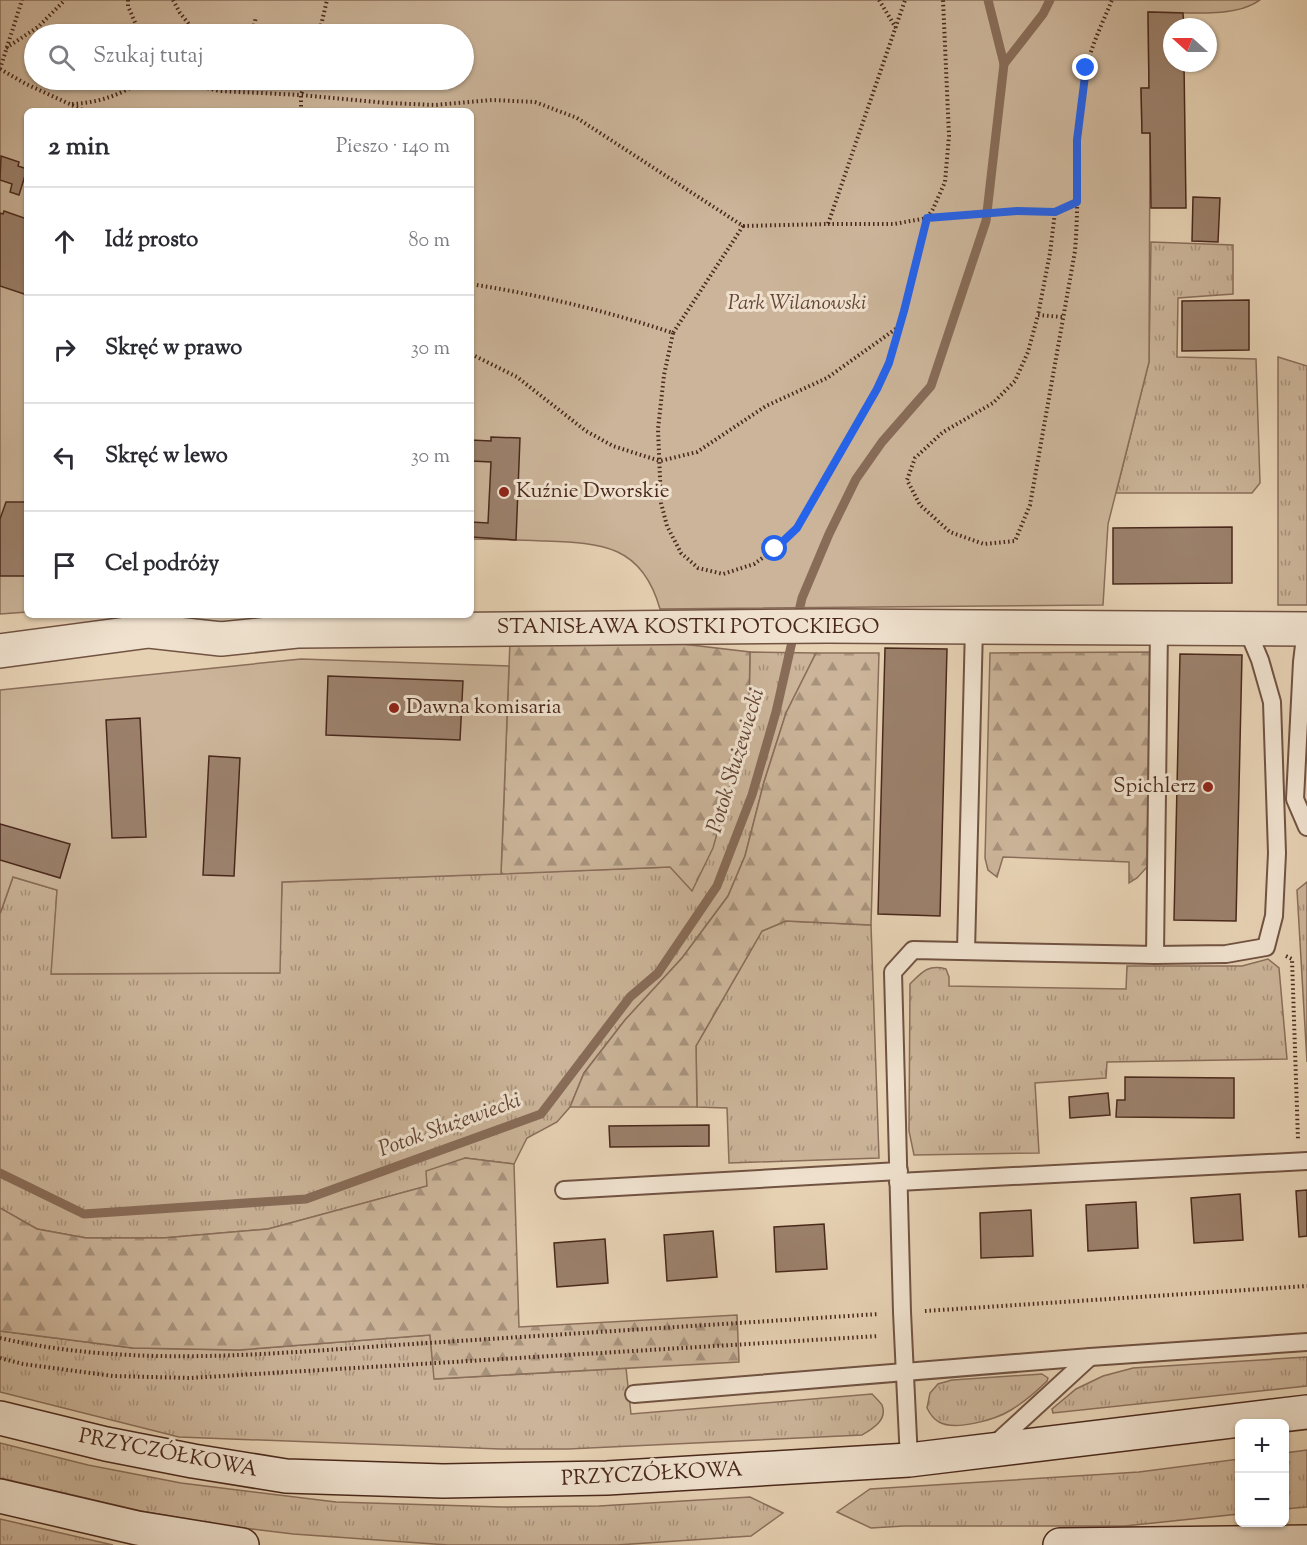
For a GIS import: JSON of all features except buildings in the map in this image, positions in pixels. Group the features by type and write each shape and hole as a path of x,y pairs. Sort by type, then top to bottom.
{"main road":[{"name":"STANISŁAWA KOSTKI POTOCKIEGO","path":"0,651 149,631 221,639 297,631 766,626 1307,629"},
{"name":"PRZYCZÓŁKOWA","path":"0,1418 106,1444 286,1476 454,1481 607,1478 909,1460 1307,1412"},
{"path":"0,1496 137,1528 242,1545"},
{"path":"1060,1545 1307,1542"}],"lane":[{"path":"966,951 974,627"},
{"path":"1155,955 1160,628"},
{"path":"909,1460 902,1312 893,972 913,950 1155,955 1226,954 1266,947 1274,916 1277,853 1272,702 1260,660 1247,629"},
{"path":"1307,629 1302,662 1295,799 1307,827"},
{"path":"564,1190 1303,1161"},
{"path":"634,1394 1090,1356 1307,1342"},
{"path":"988,1451 1090,1356"}],"path":[{"path":"22,0 0,69 24,83"},
{"path":"41,24 65,0"},
{"path":"128,0 128,6 136,24"},
{"path":"173,0 189,24"},
{"path":"321,24 327,0"},
{"path":"879,0 896,28"},
{"path":"828,224 904,0"},
{"path":"743,226 673,333 664,375 658,429 661,503 667,526 681,553 698,568 723,574 754,564 775,549 797,528 877,389 889,363 918,260 927,218 945,182 949,136 943,0"},
{"path":"1055,212 1038,315 1028,352 1015,381 993,403 943,432 915,458 907,480 920,505 950,532 984,544 1015,541 1030,505 1075,250 1077,140 1086,68 1112,0"},
{"path":"254,24 256,17"},
{"path":"6,48 24,36"},
{"path":"39,90 79,108"},
{"path":"69,104 103,100 128,90"},
{"path":"216,90 435,105 492,100 535,102 577,118 743,226 894,224 927,218 1017,211 1055,212 1077,202"},
{"path":"301,108 303,90"},
{"path":"474,285 556,300 625,317 673,333"},
{"path":"1038,315 1062,317"},
{"path":"474,356 517,377 586,431 613,446 660,461 697,452 766,406 827,378 898,328"},
{"path":"1266,947 1292,959 1303,1161"},
{"path":"0,1338 84,1351 166,1357 313,1351 1307,1286"},
{"path":"0,1358 23,1364 112,1376 190,1378 904,1334"}],"green space":[{"name":"Park Wilanowski","path":"0,0 1260,0 1236,10 1221,12 1148,12 1149,88 1141,89 1142,133 1150,133 1149,362 1108,524 1103,605 660,609 652,588 642,572 631,560 617,552 584,543 474,539 474,108 24,108 24,612 0,614"},
{"path":"1151,242 1233,245 1233,294 1178,298 1177,357 1256,359 1260,483 1252,493 1116,493 1149,362"},
{"path":"1278,357 1307,366 1307,605 1278,605"},
{"path":"510,641 657,641 750,652 749,705 728,794 713,848 692,891 670,867 501,874"},
{"path":"750,652 816,653 786,713 764,782 745,856 728,896 682,958 625,1020 584,1073 570,1107 557,1122 527,1138 514,1164 465,1158 427,1186 268,1229 163,1238 86,1238 37,1229 0,1208 0,914 13,877 57,890 52,974 279,973 282,882 670,867 749,705"},
{"path":"1150,652 1147,867 1129,883 1129,862 1003,857 997,877 988,870 985,858 990,653"},
{"path":"816,653 879,653 871,925 786,921 762,931 696,1046 697,1107 570,1107 584,1073 625,1020 682,958 728,896 745,856 764,782 786,713"},
{"path":"301,659 509,666 501,874 282,882 280,973 51,974 57,890 13,877 0,914 0,690"},
{"path":"1307,882 1307,1062 1297,890"},
{"path":"786,921 871,925 879,1158 729,1163 727,1108 697,1107 696,1046 762,931"},
{"path":"1268,959 1279,968 1287,1059 1107,1062 1106,1078 1035,1083 1039,1153 914,1155 909,1131 910,984 926,970 946,969 949,986 1126,989 1127,966 1242,966"},
{"path":"465,1158 514,1164 519,1327 737,1315 739,1362 434,1379 430,1335 239,1350 133,1348 0,1331 0,1208 37,1229 86,1238 163,1238 268,1229 427,1186 426,1171"},
{"path":"0,1331 133,1348 239,1350 430,1335 435,1379 626,1368 631,1414 872,1394 882,1405 883,1415 878,1423 862,1435 568,1449 500,1449 179,1437 0,1392"},
{"path":"1307,1357 1307,1386 1053,1413 1052,1409 1076,1389 1103,1376 1133,1368"},
{"path":"1042,1374 1048,1378 1047,1381 1030,1397 1011,1410 985,1421 965,1425 946,1424 935,1419 927,1408 930,1393 938,1384 952,1380"},
{"path":"0,1443 88,1465 181,1483 336,1502 502,1507 599,1506 750,1497 783,1513 751,1536 617,1545 448,1545 293,1534 227,1526 141,1511 0,1478"},
{"path":"1307,1450 1307,1507 1289,1509 1289,1452"},
{"path":"1235,1460 1235,1514 1125,1526 871,1528 837,1512 870,1489 1139,1472"},
{"path":"0,1519 113,1545 0,1545"}],"waterway":[{"path":"988,0 1004,64"},
{"name":"Potok Służewiecki","path":"797,620 802,598 829,534 856,479 882,442 931,386 986,221 1004,64 1043,14 1050,0"},
{"name":"Potok Służewiecki","path":"0,1173 84,1214 306,1199 541,1114 630,997 658,973 717,886 752,795 776,712 794,633"}],"place":[{"name":"Kuźnie Dworskie","path":"504,492"},
{"name":"Dawna komisaria","path":"394,708"},
{"name":"Spichlerz","path":"1208,787"}],"route":[{"path":"775,549 797,528 877,389 889,363 927,218 1017,211 1055,212 1077,202 1077,140 1086,68"}]}
